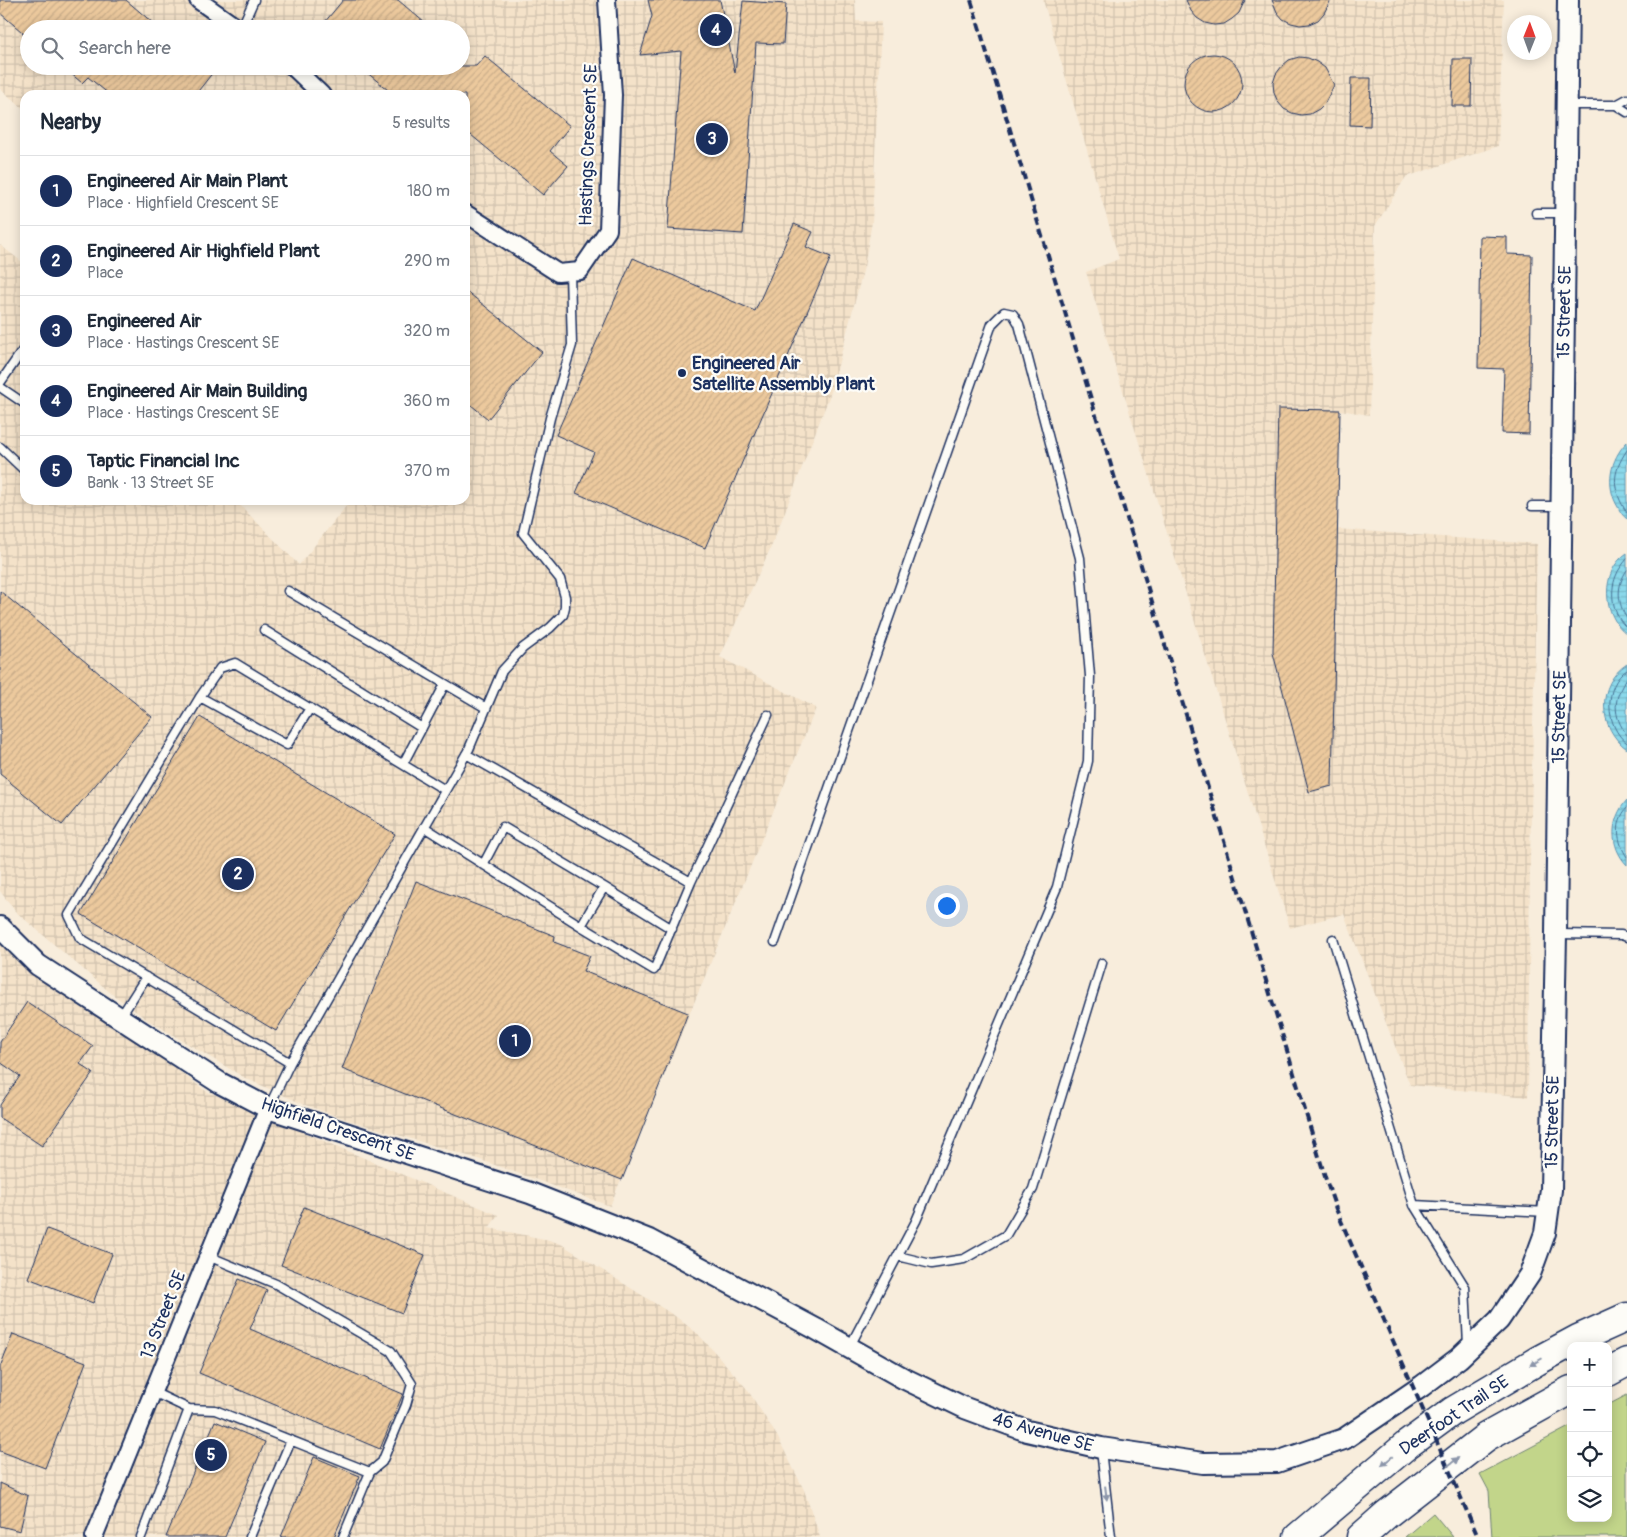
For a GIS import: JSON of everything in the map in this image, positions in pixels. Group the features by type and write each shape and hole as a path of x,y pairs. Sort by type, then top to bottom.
{"highway":[{"name":"Deerfoot Trail SE","path":"1298,1537 1400,1450 1454,1411 1545,1356 1627,1317"},
{"path":"1612,1370 1627,1362"},
{"name":"Deerfoot Trail SE","path":"1360,1537 1386,1514 1486,1437 1567,1392"}],"street":[{"path":"198,0 227,20"},
{"name":"Hastings Crescent SE","path":"570,272 580,271 608,230 613,96 607,0"},
{"name":"15 Street SE","path":"1422,1386 1468,1349 1499,1320 1530,1274 1545,1233 1551,1190 1568,0"},
{"path":"301,75 317,90"},
{"path":"470,216 558,273 570,272"},
{"name":"Highfield Crescent SE","path":"0,927 38,965 220,1082 268,1108 530,1193 649,1240 682,1258"},
{"name":"13 Street SE","path":"94,1537 268,1108"},
{"name":"46 Avenue SE","path":"682,1258 903,1378 965,1408 1027,1431 1101,1448 1203,1463 1276,1462 1344,1439 1422,1386"}],"lane":[{"path":"244,20 254,0"},
{"path":"1566,105 1616,105 1627,98"},
{"path":"1616,105 1627,112"},
{"path":"1536,213 1565,213"},
{"path":"268,1108 290,1063 466,754 502,671 522,648 550,628 563,615 565,608 560,580 523,533 550,418 572,344 570,272"},
{"path":"775,942 992,324 1004,312 1013,314 1019,324 1080,558 1090,676 1088,761 1057,887 916,1221 849,1348"},
{"path":"0,383 20,354"},
{"path":"0,387 20,401"},
{"path":"0,447 20,466"},
{"path":"1532,506 1561,506"},
{"path":"288,591 486,708"},
{"path":"264,630 422,728"},
{"path":"290,1063 80,938 69,915 200,697 220,668 235,663 445,790"},
{"path":"403,764 445,684"},
{"path":"200,697 288,745 310,708"},
{"path":"424,827 580,926 654,970 691,882 768,715"},
{"path":"466,754 691,882"},
{"path":"483,865 503,827 672,929"},
{"path":"580,926 604,887"},
{"path":"1556,934 1621,935 1627,937"},
{"path":"1333,939 1414,1205 1464,1287 1468,1349"},
{"path":"898,1256 931,1264 964,1259 1006,1235 1033,1190 1102,963"},
{"path":"120,1018 146,977"},
{"path":"1414,1205 1548,1212"},
{"path":"208,1256 276,1284 391,1351 412,1384 406,1405 382,1462 370,1472 343,1537"},
{"path":"153,1392 189,1409 215,1410 370,1472"},
{"path":"141,1537 189,1409"},
{"path":"250,1537 291,1440"},
{"path":"1101,1448 1111,1537"}],"shaded area":[{"path":"0,0 855,0 856,21 881,22 872,222 864,267 831,392 772,545 720,657 816,708 610,1206 475,1158 348,1120 305,1105 245,1078 146,1019 112,994 15,911 0,891 0,245 20,260 20,505 240,505 299,565 347,505 470,505 470,90 20,90 20,106 0,89"},
{"path":"1043,0 1504,0 1498,146 1406,177 1375,226 1369,415 1340,410 1337,529 1537,544 1530,859 1528,1097 1410,1085 1344,914 1290,928 1086,272 1119,259"},
{"path":"0,938 206,1091 498,1215 489,1228 561,1244 675,1316 698,1334 747,1389 777,1436 804,1490 820,1537 0,1537"}],"green space":[{"path":"1627,1395 1627,1537 1492,1537 1489,1491 1480,1474 1567,1428 1567,1522 1612,1522 1612,1403"},
{"path":"1433,1513 1453,1537 1405,1537"}],"water":[{"path":"1627,442 1627,519 1614,499 1611,473 1617,456"},
{"path":"1627,553 1627,634 1613,616 1608,594 1612,571 1618,561"},
{"path":"1627,664 1627,749 1610,730 1605,706 1606,694 1610,683"},
{"path":"1627,800 1627,865 1617,850 1614,832 1617,816"}],"building":[{"path":"0,0 126,0 149,20 20,20 20,30 0,13"},
{"path":"343,0 398,0 421,20 326,20"},
{"path":"648,0 720,0 735,73 743,1 786,4 783,44 756,43 743,234 668,229 681,51 640,55 652,16"},
{"path":"1186,0 1245,0 1239,13 1232,19 1224,24 1214,25 1205,23 1197,18"},
{"path":"1272,0 1331,0 1318,20 1300,25 1283,19 1277,12"},
{"path":"1213,54 1229,59 1237,67 1242,83 1237,99 1229,107 1213,112 1197,107 1189,99 1184,83 1189,67 1197,59"},
{"path":"485,56 570,126 550,151 568,166 543,195 470,134 470,90 388,90 370,75 470,75 470,66 476,66"},
{"path":"1299,57 1308,58 1325,68 1334,85 1325,103 1310,114 1301,115 1284,109 1274,93 1273,83 1276,74 1289,60"},
{"path":"1453,59 1472,59 1471,106 1452,106"},
{"path":"73,75 211,75 199,90 104,90 88,77 82,83"},
{"path":"1351,78 1371,78 1370,126 1350,125"},
{"name":"Engineered Air Satellite Assembly Plant","path":"794,224 813,232 806,247 831,257 705,548 576,493 594,452 556,435 633,258 755,311"},
{"path":"1480,236 1507,237 1507,254 1532,255 1529,434 1502,433 1504,369 1478,368"},
{"path":"470,294 542,352 488,419 470,404"},
{"path":"1278,409 1340,410 1332,786 1309,792 1273,653"},
{"path":"0,591 152,717 62,825 0,774"},
{"path":"200,717 395,834 276,1031 81,914"},
{"path":"416,881 555,936 554,942 590,956 583,971 688,1013 622,1180 342,1069"},
{"path":"27,1002 93,1046 80,1064 93,1073 42,1146 0,1118 0,1105 20,1076 0,1062 0,1042"},
{"path":"304,1207 425,1255 402,1313 281,1265"},
{"path":"47,1229 112,1254 93,1303 28,1278"},
{"path":"239,1279 267,1290 250,1329 403,1394 380,1449 199,1373"},
{"path":"13,1334 86,1362 45,1468 0,1451 0,1367"},
{"path":"215,1421 265,1442 225,1537 166,1537"},
{"path":"314,1457 360,1476 334,1537 281,1537"},
{"path":"0,1483 28,1496 20,1531 0,1526"}],"railway":[{"path":"971,0 1326,1180 1336,1209 1478,1537"}],"place":[{"name":"Engineered Air Main Building","path":"716,30"},
{"name":"Engineered Air","path":"712,139"},
{"name":"Engineered Air Satellite Assembly Plant","path":"682,373"},
{"name":"Engineered Air Highfield Plant","path":"238,874"},
{"name":"Engineered Air Main Plant","path":"515,1041"},
{"name":"Taptic Financial Inc","path":"211,1455"}]}
